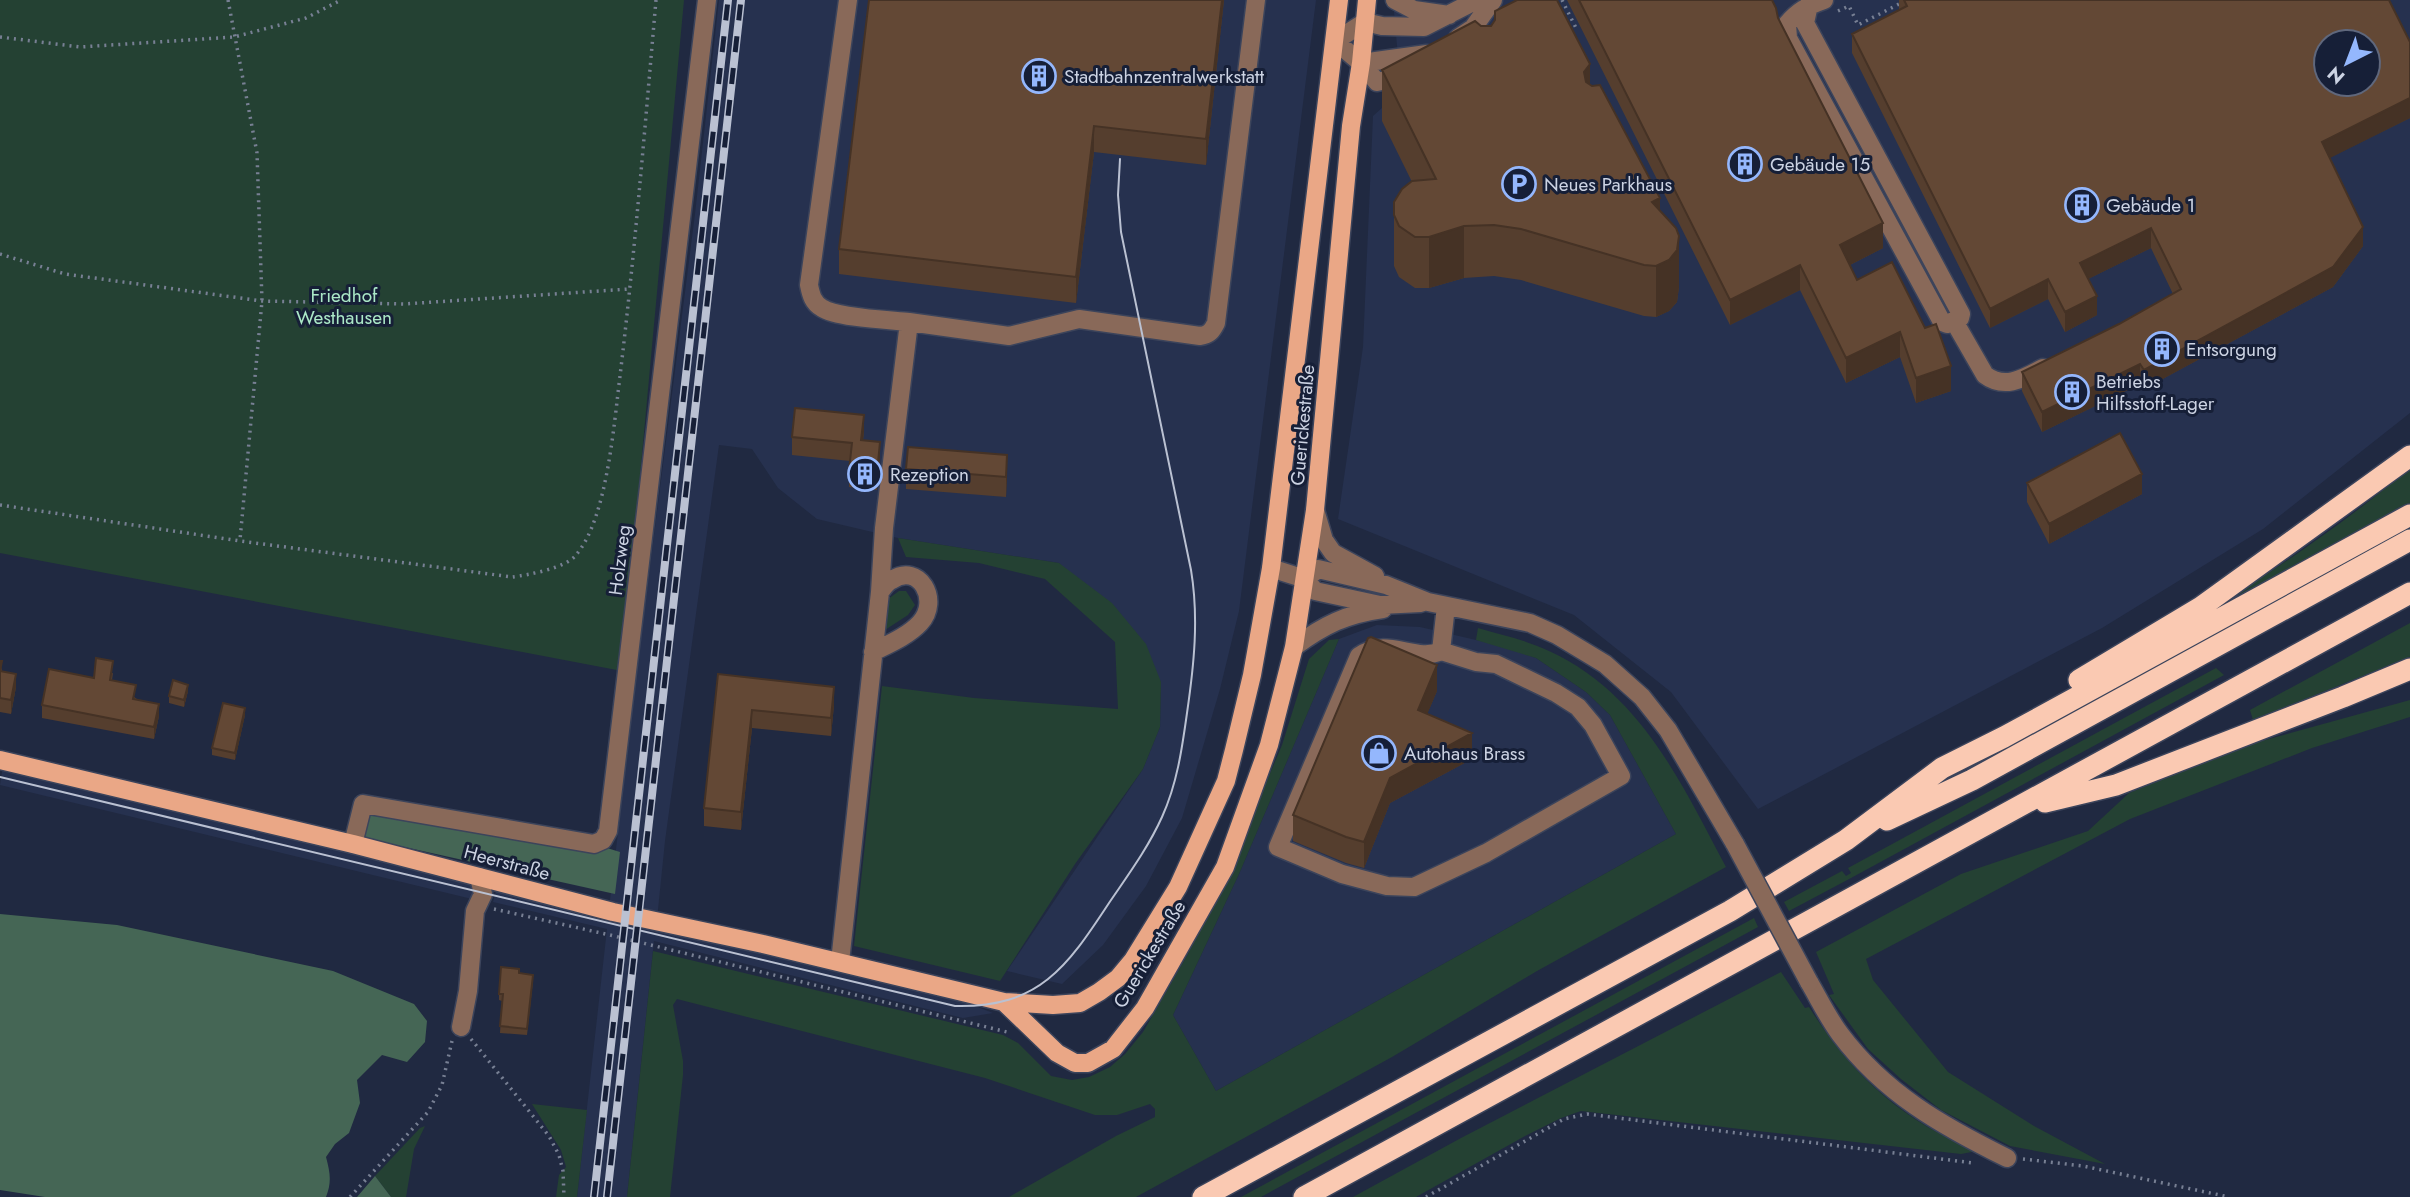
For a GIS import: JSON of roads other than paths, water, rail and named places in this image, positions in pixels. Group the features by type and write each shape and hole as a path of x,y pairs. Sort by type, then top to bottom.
{"highway":[{"path":"1203,1197 1730,911 1846,840 1999,727 2201,607 2410,456"},
{"path":"1942,768 2004,737 2410,515"},
{"path":"1846,840 1972,780 2410,540"},
{"path":"1304,1197 2410,593"},
{"path":"2019,808 2116,785 2410,669"},
{"path":"2343,697 2410,687"}],"main road":[{"name":"Guerickestraße","path":"1004,1002 1053,1005 1080,1003 1118,978 1133,960 1178,887 1226,781 1252,675 1271,568 1339,0"},
{"name":"Guerickestraße","path":"1004,1002 1057,1053 1075,1063 1088,1063 1113,1049 1145,1008 1225,867 1269,745 1294,647 1315,510 1351,126 1367,0"},
{"name":"Heerstraße","path":"0,760 353,844 613,912 840,962 1004,1002"}],"lane":[{"name":"Holzweg","path":"353,844 363,804 594,844 603,840 608,831 706,0"},
{"path":"848,0 809,285 811,295 815,303 830,312 1009,336 1079,319 1200,336 1210,332 1216,323 1256,0"},
{"path":"1395,0 1415,10 1449,15"},
{"path":"1438,69 1377,82 1335,41 1365,22 1382,26 1424,27 1477,0"},
{"path":"1360,63 1433,54 1473,28 1493,0"},
{"path":"1811,7 1798,11 1787,24 1788,38 1942,322 1947,324 1954,321 1985,375 1993,381 2013,382 2063,358"},
{"path":"840,962 880,592 884,528 909,322"},
{"path":"1315,510 1324,540 1333,553 1368,574 1428,602"},
{"path":"1271,568 1305,579 1315,591 1380,605 1428,602 1530,623 1557,635 1605,664 1642,697 1668,730 1840,1033 1874,1072 1904,1100 1953,1131 2007,1158"},
{"path":"873,652 920,623 927,614 930,601 927,590 918,579 906,576 892,579 880,592"},
{"path":"1294,647 1344,617 1428,602"},
{"path":"1441,650 1476,662 1496,664 1556,693 1577,707 1594,724 1621,776 1486,853 1414,887 1387,886 1342,874 1278,847 1359,656 1369,649 1380,647 1435,654 1441,650 1446,606"},
{"path":"461,1027 468,991 475,911 483,894 479,877"}],"tram line":[{"path":"0,777 955,1006 984,1005 1009,1000 1030,991 1048,979 1079,946 1137,861 1156,828 1172,792 1192,677 1195,624 1191,570 1121,232 1118,195 1120,159"}],"railway":[{"path":"594,1197 728,0"},
{"path":"607,1197 741,0"}],"place":[{"name":"Stadtbahnzentralwerkstatt","path":"1039,76"},
{"name":"Gebäude 15","path":"1745,164"},
{"name":"Neues Parkhaus","path":"1519,184"},
{"name":"Gebäude 1","path":"2082,205"},
{"name":"Entsorgung","path":"2162,349"},
{"name":"Betriebs Hilfsstoff-Lager","path":"2072,392"},
{"name":"Rezeption","path":"865,474"},
{"name":"Autohaus Brass","path":"1379,753"}],"park label":[{"name":"Friedhof Westhausen","path":"344,306"}]}
